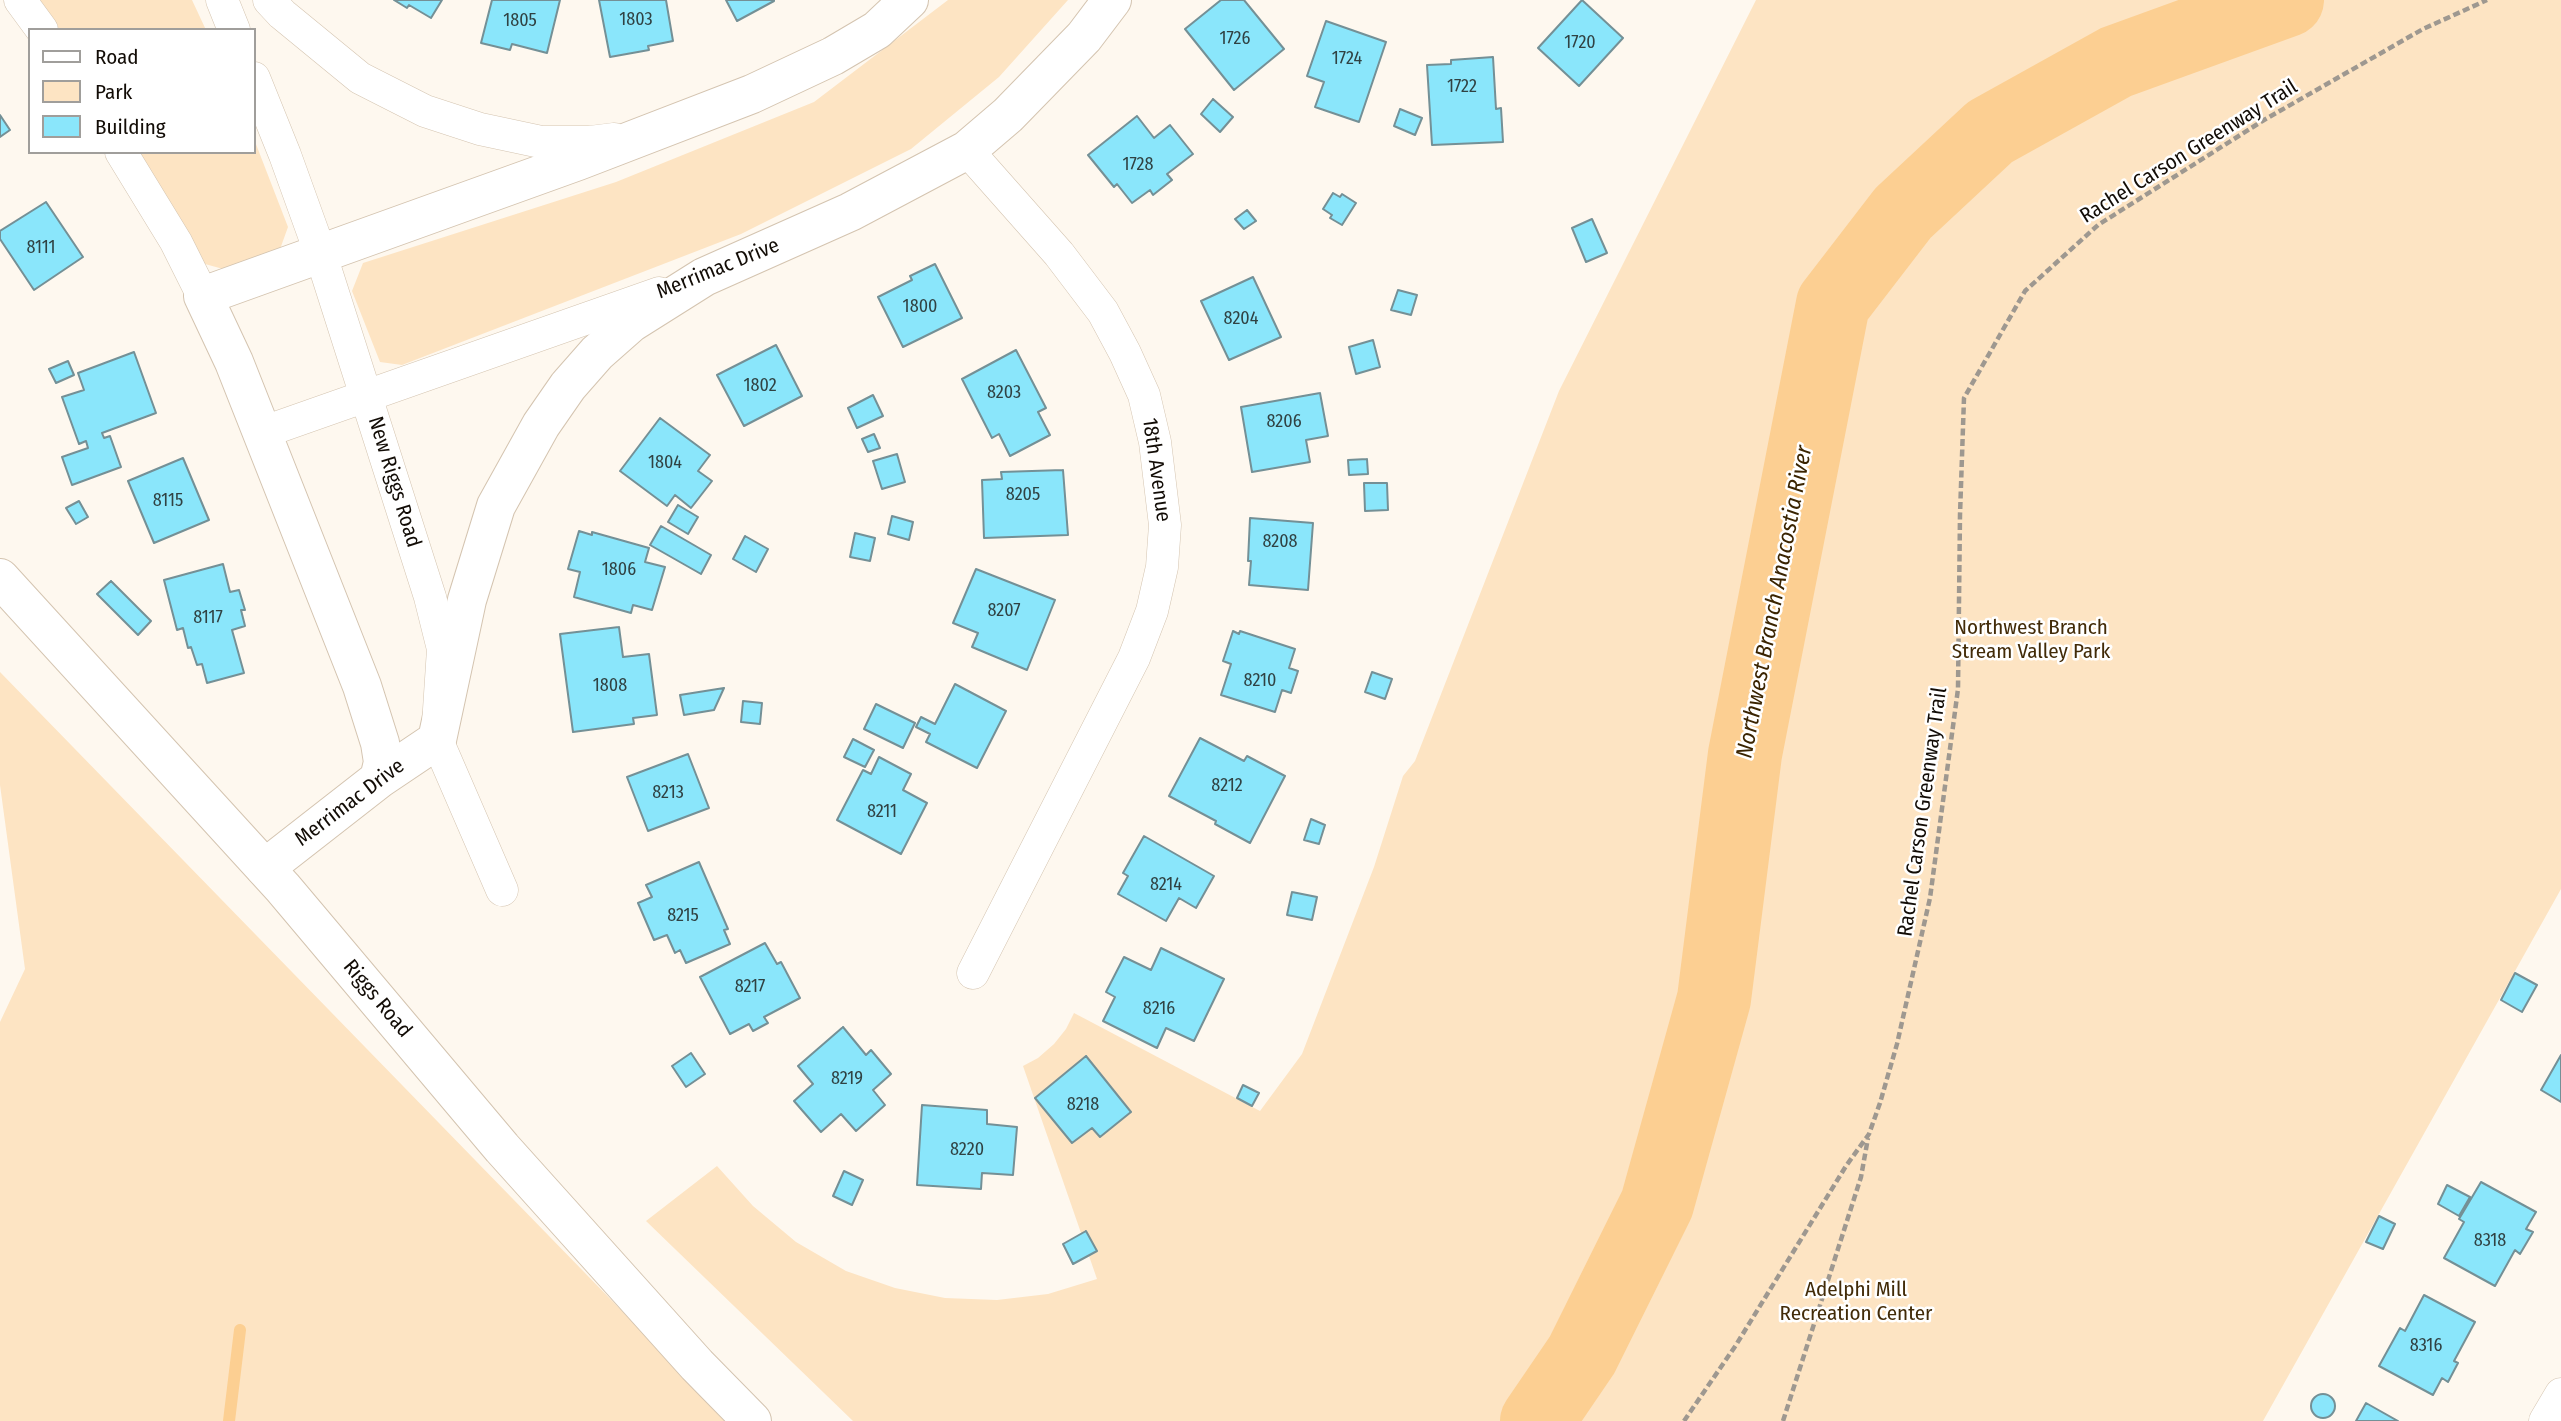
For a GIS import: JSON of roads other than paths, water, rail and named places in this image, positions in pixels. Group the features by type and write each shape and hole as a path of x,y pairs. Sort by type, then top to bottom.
{"street":[{"path":"20,0 41,28"},
{"path":"222,0 233,28"},
{"path":"269,0 282,14 360,78 425,111 480,130 541,142 590,142 636,136"},
{"path":"203,296 578,161 636,136 752,94 833,56 877,30 909,0"},
{"name":"Merrimac Drive","path":"261,433 704,277 850,212 967,150 1008,115 1084,37 1112,0"},
{"name":"New Riggs Road","path":"256,83 320,253 430,597 443,649 438,740 502,890"},
{"name":"18th Avenue","path":"967,150 1059,254 1103,312 1125,353 1143,395 1155,442 1165,525 1162,567 1152,611 1134,658 973,973"},
{"path":"122,154 176,242 234,362 362,686 380,743 383,762 379,779"},
{"path":"438,740 467,600 496,506 541,425 568,386 597,353 631,323 704,277"},
{"name":"Riggs Road","path":"0,578 265,868 502,1149 697,1365 752,1421"},
{"name":"Merrimac Drive","path":"265,868 379,779 438,740"},
{"path":"2545,1421 2561,1394"}],"waterway":[{"name":"Northwest Branch Anacostia River","path":"1537,1421 1582,1355 1657,1204 1714,999 1745,754 1833,304 1903,213 1990,132 2116,62 2287,0"},
{"path":"229,1421 240,1330"}],"park label":[{"name":"Northwest Branch Stream Valley Park","path":"2031,640"},
{"name":"Adelphi Mill Recreation Center","path":"1856,1302"}]}
